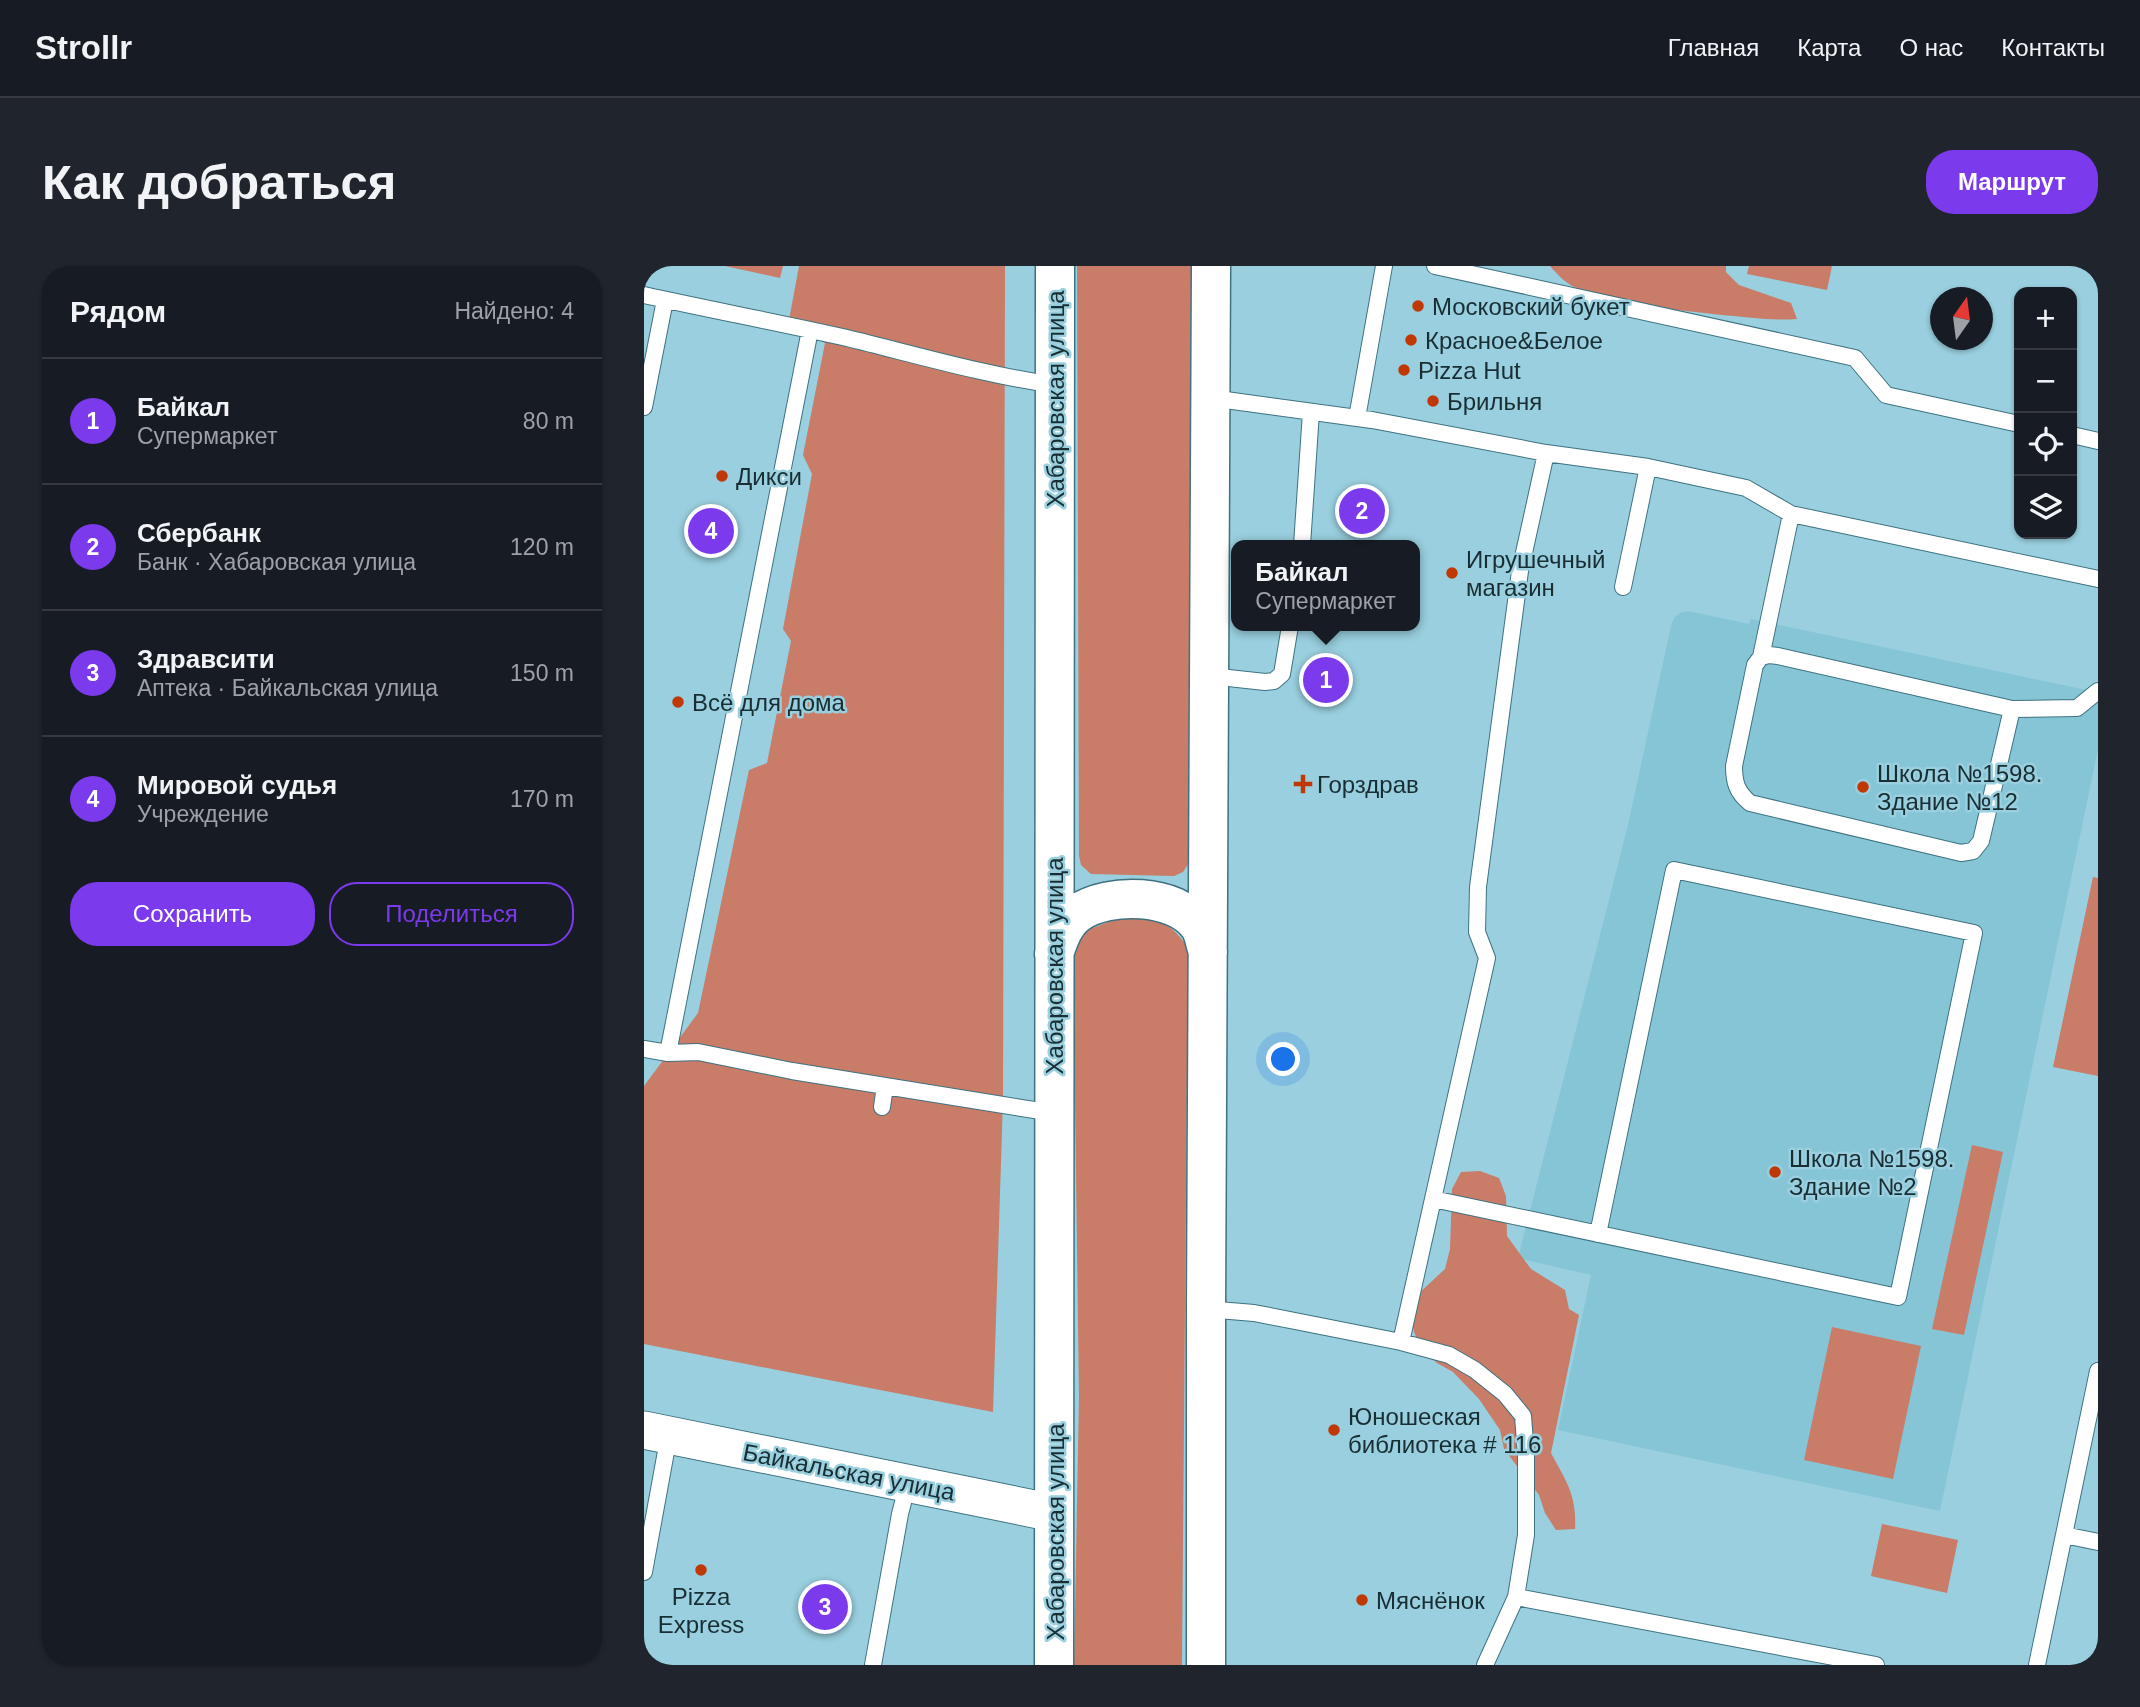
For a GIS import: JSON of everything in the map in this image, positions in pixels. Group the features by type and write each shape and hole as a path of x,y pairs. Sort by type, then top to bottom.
{"main road":[{"name":"Хабаровская улица","path":"1054,1665 1055,266"},
{"path":"1206,1665 1211,266"},
{"path":"1054,954 1062,931 1077,914 1098,904 1122,899 1153,900 1180,909 1199,927 1209,954"}],"street":[{"name":"Байкальская улица","path":"657,1433 1054,1513"}],"lane":[{"path":"1357,418 1384,266"},
{"path":"1435,266 1855,358 1886,395 2014,423"},
{"path":"644,295 810,330 1015,379 1055,385"},
{"path":"644,407 665,300"},
{"path":"668,1054 810,330"},
{"path":"1212,398 1357,418 1546,453 1648,467 1746,488 1791,514 2098,579"},
{"path":"1302,540 1311,412"},
{"path":"2077,436 2098,441"},
{"path":"1401,1342 1487,958 1477,932 1478,887 1520,571 1546,453"},
{"path":"1623,587 1648,467"},
{"path":"1791,514 1761,657 1755,665 1734,766 1734,782 1741,795 1750,803 1961,853 1973,851 1981,841 2011,709"},
{"path":"1210,676 1274,681 1282,674 1289,631"},
{"path":"1761,657 1778,656 2011,709 2073,709 2082,706 2098,691"},
{"path":"1433,1199 1598,1234 1898,1297 1974,933 1674,870 1598,1234"},
{"path":"644,1049 668,1054 698,1052 792,1072 1053,1113"},
{"path":"882,1107 885,1086"},
{"path":"1206,1309 1254,1313 1401,1342 1449,1355 1475,1370 1505,1394 1523,1416 1526,1535 1516,1597 1485,1665"},
{"path":"2037,1665 2098,1371"},
{"path":"644,1572 657,1433"},
{"path":"873,1665 908,1483"},
{"path":"2064,1535 2098,1542"},
{"path":"1516,1597 1876,1665"}],"shaded area":[{"path":"725,266 783,266 780,278"},
{"path":"799,266 1005,266 1003,1099 993,1412 644,1344 644,1086 698,1013 749,770 767,763 791,641 783,629 812,474 803,455 825,343 789,320"},
{"path":"1077,266 1191,266 1189,863 1183,872 1174,876 1091,874 1081,865 1079,856"},
{"path":"1550,266 1726,266 1726,272 1739,285 1791,303 1797,319 1704,313 1614,299 1575,287"},
{"path":"1749,266 1832,266 1827,290 1747,274"},
{"name":"Школа №1598. Здание №2","path":"1688,611 1749,624 1751,619 2091,691 2098,699 2098,749 1940,1511 1558,1430 1591,1275 1518,1258 1628,825 1671,626 1674,618"},
{"path":"2093,877 2098,878 2098,1076 2053,1067"},
{"path":"1124,916 1161,922 1173,930 1188,947 1182,1665 1074,1665 1079,1397 1073,949 1074,941 1090,929"},
{"path":"1972,1145 2003,1152 1964,1335 1932,1329"},
{"path":"1480,1171 1499,1178 1506,1196 1507,1236 1531,1269 1565,1290 1569,1309 1579,1315 1551,1453 1572,1497 1575,1529 1556,1530 1545,1513 1539,1495 1504,1449 1500,1430 1479,1399 1453,1372 1422,1350 1414,1332 1410,1313 1417,1295 1445,1269 1450,1249 1452,1189 1461,1172"},
{"path":"1832,1327 1921,1346 1893,1479 1804,1460"},
{"path":"1882,1524 1958,1540 1947,1593 1871,1576"}],"place":[{"name":"Московский букет","path":"1418,306"},
{"name":"Красное&Белое","path":"1411,340"},
{"name":"Pizza Hut","path":"1404,370"},
{"name":"Брильня","path":"1433,401"},
{"name":"Дикси","path":"722,476"},
{"name":"Сбербанк","path":"1362,511"},
{"name":"Мировой судья","path":"711,531"},
{"name":"Игрушечный магазин","path":"1452,573"},
{"name":"Байкал","path":"1326,680"},
{"name":"Всё для дома","path":"678,702"},
{"name":"Горздрав","path":"1303,784"},
{"name":"Школа №1598. Здание №12","path":"1863,787"},
{"name":"Школа №1598. Здание №2","path":"1775,1172"},
{"name":"Юношеская библиотека # 116","path":"1334,1430"},
{"name":"Pizza Express","path":"701,1570"},
{"name":"Мяснёнок","path":"1362,1600"},
{"name":"Здравсити","path":"825,1607"}]}
